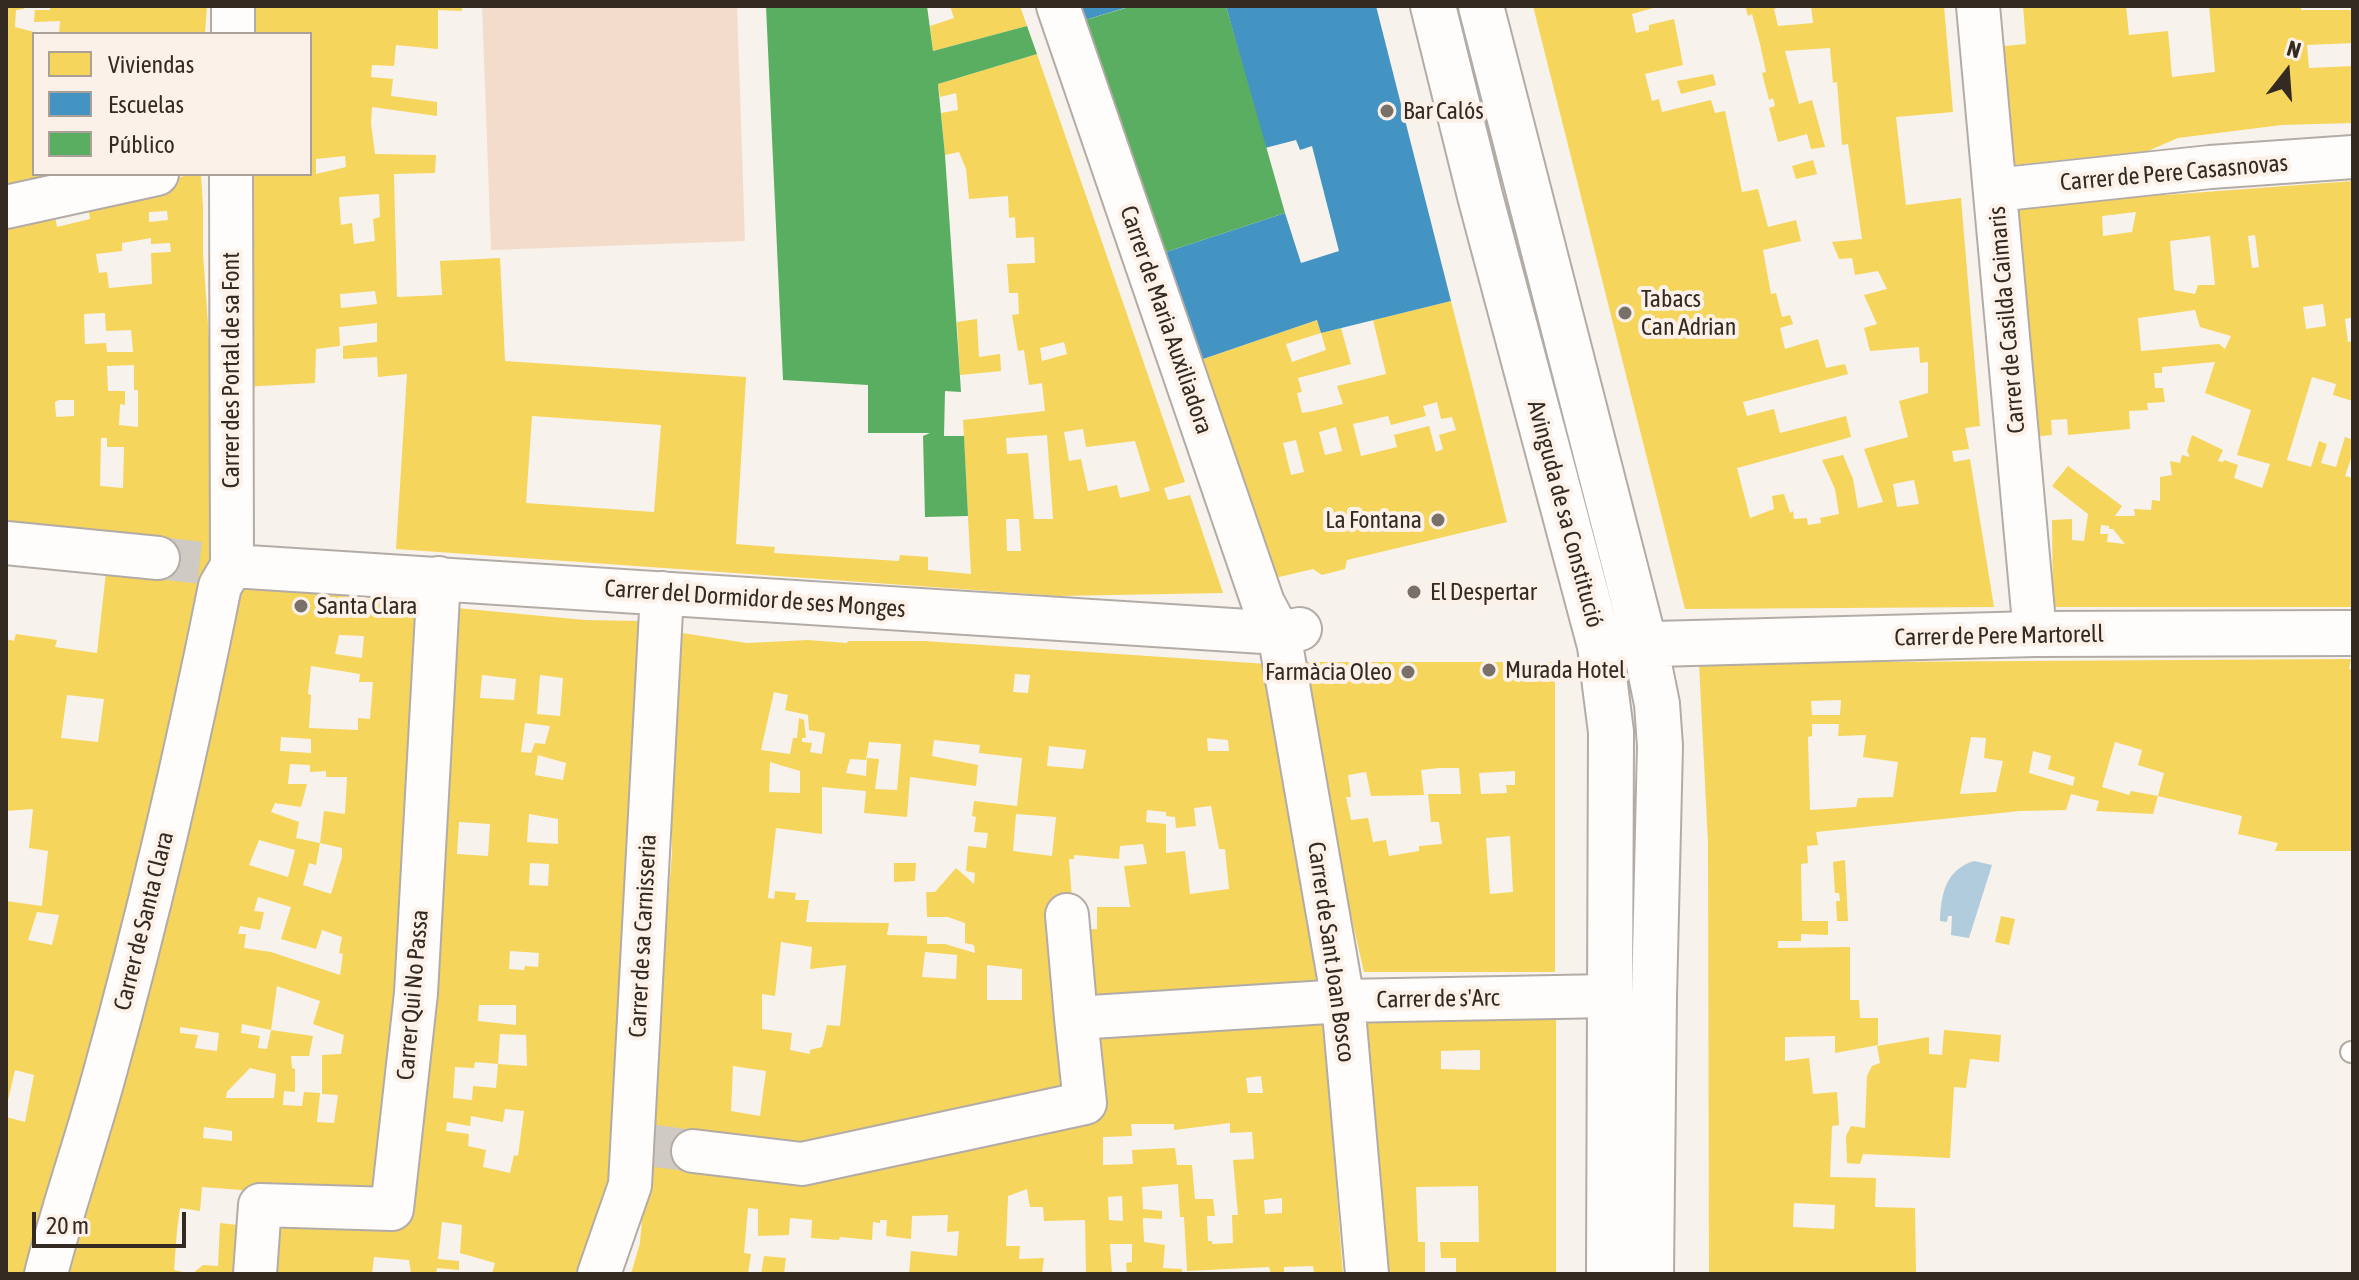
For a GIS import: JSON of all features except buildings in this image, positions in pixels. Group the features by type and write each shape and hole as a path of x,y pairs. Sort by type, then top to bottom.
{"street":[{"path":"233,6 233,32"},
{"name":"Carrer de Maria Auxiliadora","path":"1058,6 1263,603 1290,631"},
{"name":"Avinguda de sa Constitució","path":"1433,6 1611,732 1609,1274"},
{"name":"Avinguda de sa Constitució","path":"1481,6 1645,645 1657,704 1660,746 1651,1274"},
{"name":"Carrer de Casilda Caimaris","path":"1978,6 2035,634"},
{"name":"Carrer de Pere Casasnovas","path":"1995,190 2210,167 2353,157"},
{"path":"6,207 148,176"},
{"name":"Carrer des Portal de sa Font","path":"231,176 232,566"},
{"path":"6,543 158,558"},
{"name":"Carrer del Dormidor de ses Monges","path":"232,566 1290,631"},
{"name":"Carrer de Santa Clara","path":"46,1274 147,915 189,739 220,586 232,566"},
{"name":"Carrer Qui No Passa","path":"255,1274 260,1205 392,1209 416,993 439,578"},
{"name":"Carrer de sa Carnisseria","path":"599,1274 630,1185 640,1143 662,593"},
{"name":"Carrer de Sant Joan Bosco","path":"1290,631 1343,1001 1367,1274"},
{"name":"Carrer de Pere Martorell","path":"1589,648 2035,634 2353,633"},
{"path":"693,1151 802,1164 1085,1103 1067,915"},
{"path":"1609,996 1654,996"},
{"name":"Carrer de s'Arc","path":"1076,1018 1343,1001 1609,996"}],"shaded area":[{"path":"482,6 737,6 745,241 491,250"}],"water":[{"path":"1974,861 1992,865 1969,938 1951,935 1952,916 1948,916 1947,922 1940,921 1946,885 1964,865"}],"tunnel":[{"path":"158,558 232,566"},
{"path":"648,1145 693,1151"}],"place":[{"name":"Bar Calós","path":"1387,111"},
{"name":"Tabacs Can Adrian","path":"1625,313"},
{"name":"La Fontana","path":"1438,520"},
{"name":"El Despertar","path":"1414,592"},
{"name":"Santa Clara","path":"301,606"},
{"name":"Murada Hotel","path":"1489,670"},
{"name":"Farmàcia Oleo","path":"1408,672"}]}
